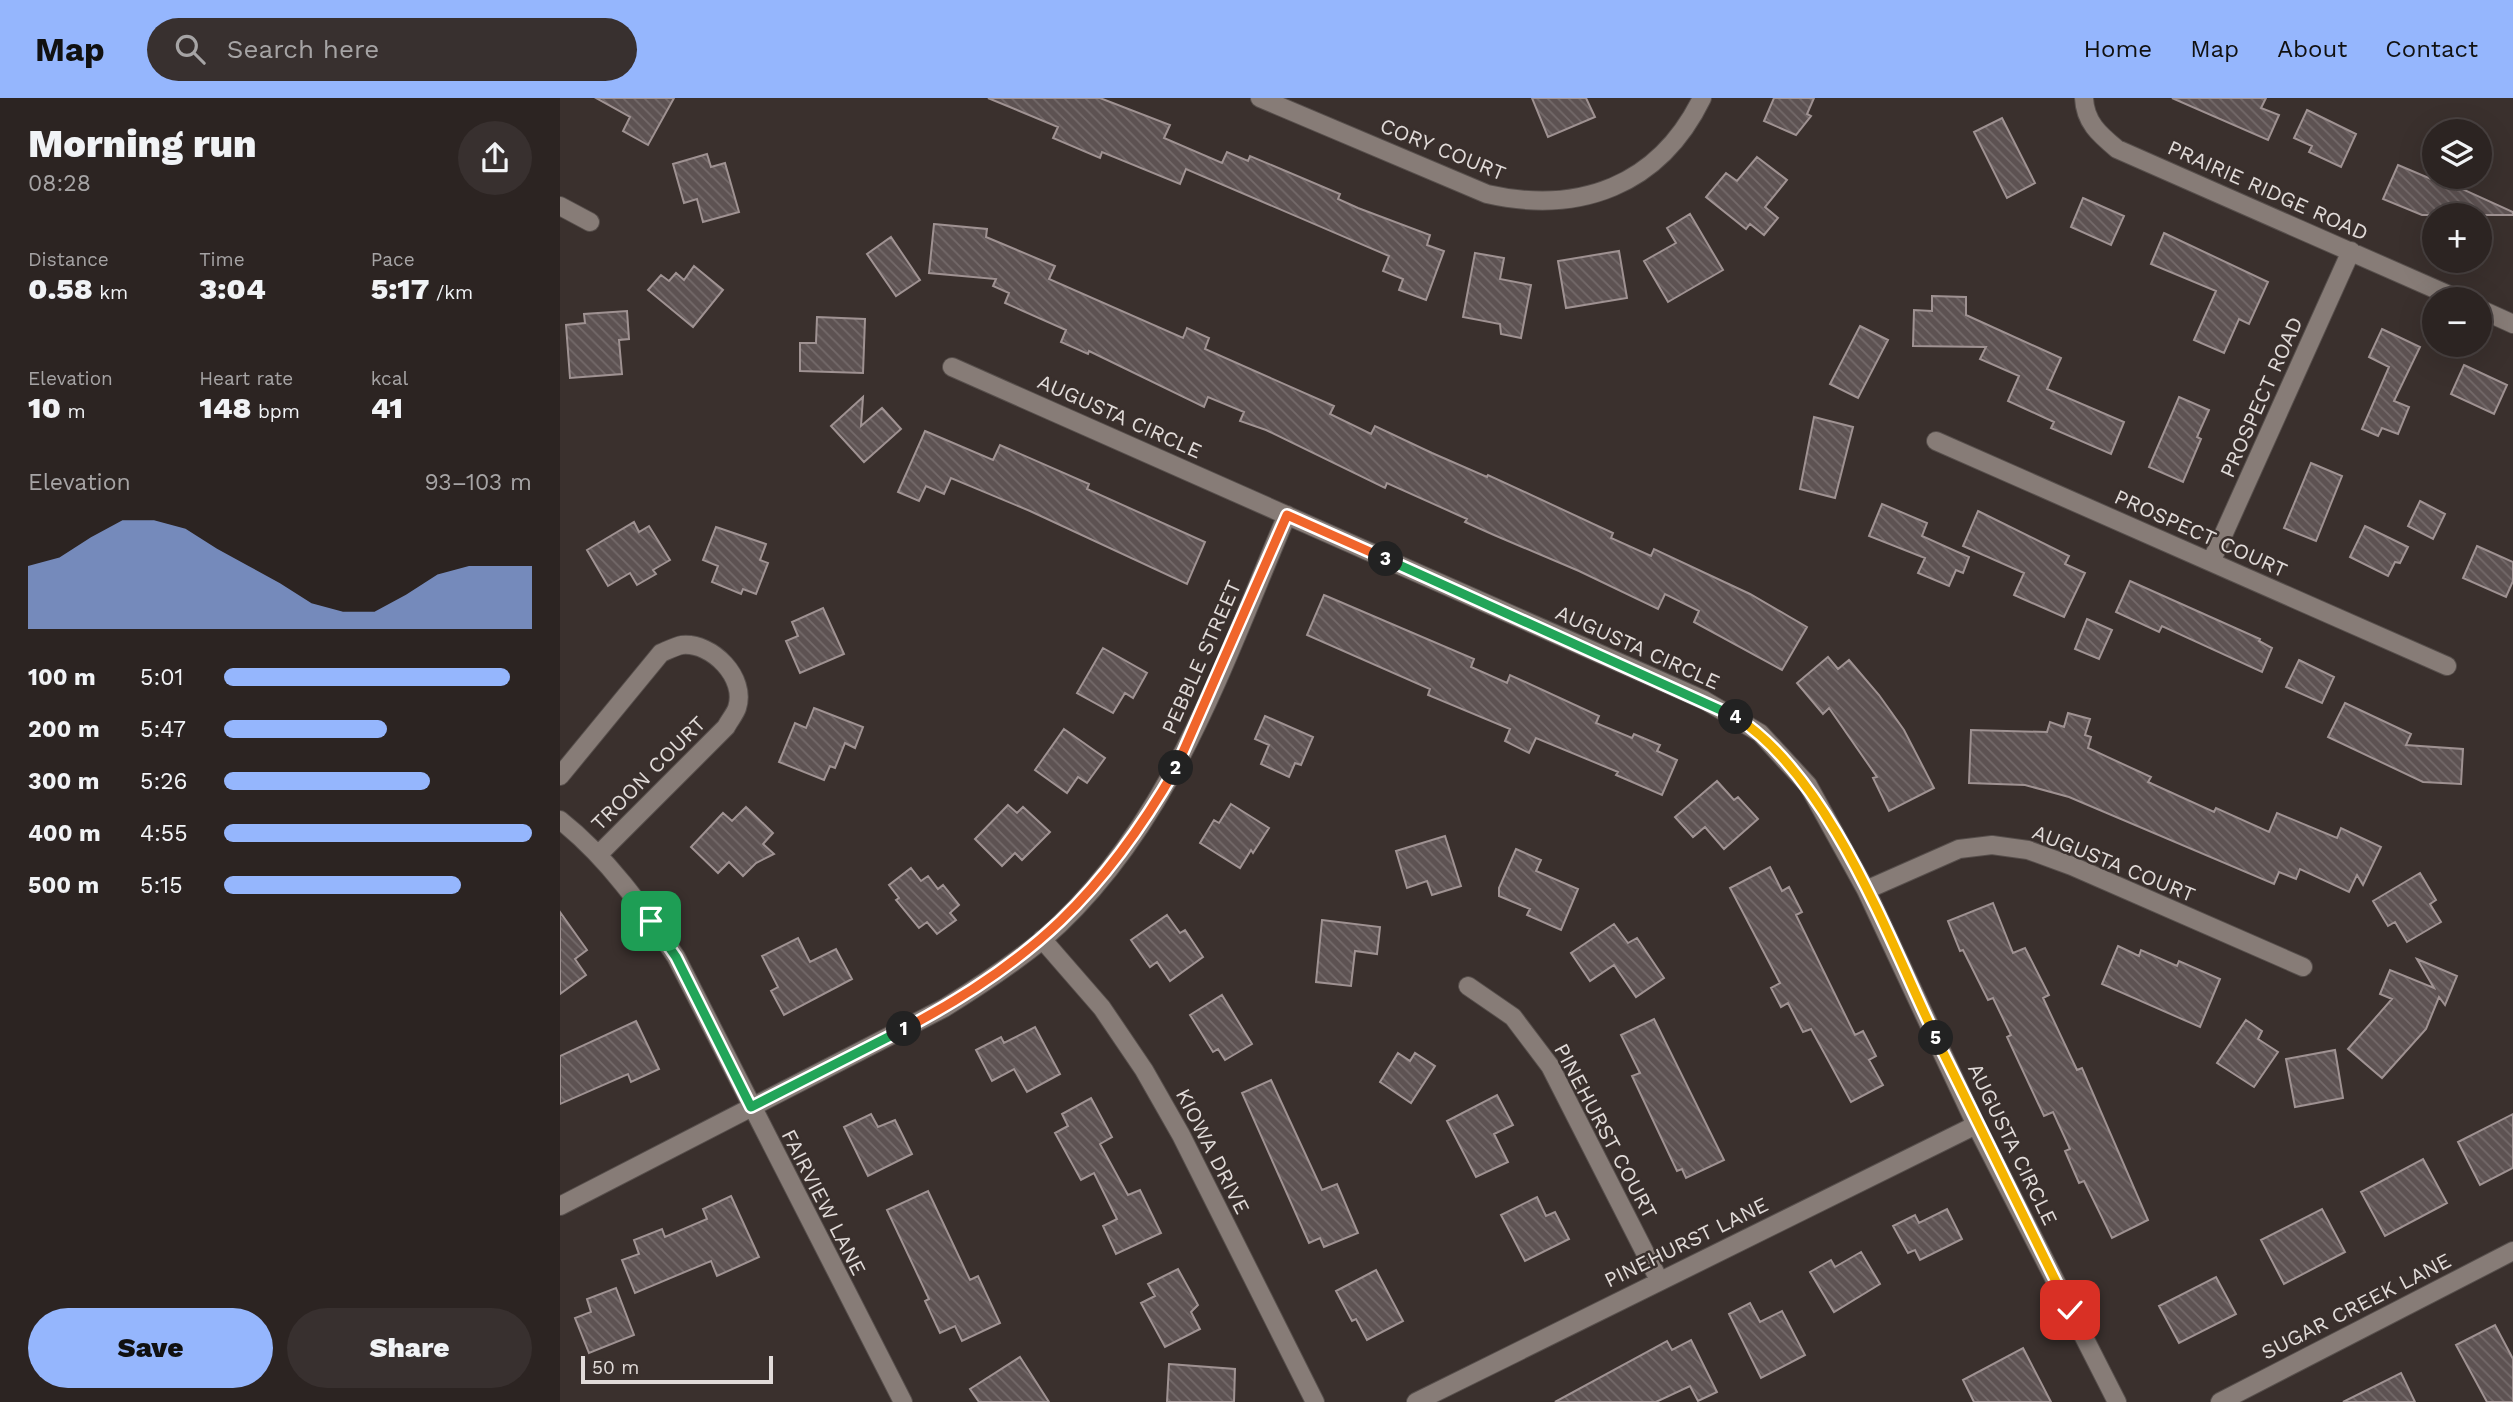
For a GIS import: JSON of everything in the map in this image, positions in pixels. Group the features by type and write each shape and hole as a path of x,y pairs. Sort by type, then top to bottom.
{"street":[{"name":"CORY COURT","path":"1260,98 1487,194 1517,201 1552,203 1586,197 1614,187 1645,170 1671,146 1692,118 1702,98"},
{"name":"PRAIRIE RIDGE ROAD","path":"2084,98 2084,110 2095,130 2117,149 2431,287"},
{"path":"560,206 590,222"},
{"name":"PROSPECT ROAD","path":"2211,562 2351,251"},
{"path":"2492,314 2513,324"},
{"name":"AUGUSTA CIRCLE","path":"952,367 1731,714 1760,733 1808,785 1866,890 1976,1125 2117,1402"},
{"name":"PROSPECT COURT","path":"1936,441 2447,666"},
{"name":"PEBBLE STREET","path":"560,1206 944,1007 997,975 1042,939 1121,854 1167,784 1201,715 1287,515"},
{"name":"TROON COURT","path":"560,776 661,653 684,645 707,651 728,666 737,685 738,706 726,727 598,855"},
{"name":"FAIRVIEW LANE","path":"560,820 598,855 676,957 903,1402"},
{"name":"AUGUSTA COURT","path":"1866,890 1959,849 1992,845 2028,850 2072,866 2303,967"},
{"name":"KIOWA DRIVE","path":"1042,939 1102,1008 1144,1070 1181,1135 1315,1402"},
{"name":"PINEHURST COURT","path":"1468,986 1513,1017 1549,1066 1659,1280"},
{"name":"PINEHURST LANE","path":"1416,1402 1976,1125"},
{"name":"SUGAR CREEK LANE","path":"2220,1402 2513,1251"}],"building":[{"path":"596,98 674,98 648,145 623,131 630,117"},
{"path":"988,98 1100,98 1170,125 1164,138 1222,163 1227,152 1248,161 1250,156 1340,194 1338,199 1358,208 1430,235 1427,245 1444,251 1426,300 1399,290 1403,279 1383,271 1389,256 1186,169 1180,184 1102,152 1100,158 1053,138 1058,127"},
{"path":"1532,98 1586,98 1595,117 1548,137"},
{"path":"1774,98 1814,98 1807,114 1811,116 1796,135 1764,121"},
{"path":"2172,98 2266,98 2261,108 2279,115 2268,140"},
{"path":"2307,110 2356,134 2341,167 2309,152 2312,146 2294,138"},
{"path":"2002,118 2035,183 2007,198 1974,132"},
{"path":"707,154 711,167 725,163 739,212 703,222 697,199 684,203 673,164"},
{"path":"1757,157 1787,180 1765,207 1778,218 1764,235 1750,224 1746,229 1706,197 1726,173 1737,181"},
{"path":"2398,165 2422,175 2422,189 2462,189 2513,212 2513,215 2492,215 2492,203 2422,203 2422,215 2383,199"},
{"path":"2083,198 2124,216 2111,245 2071,227"},
{"path":"1690,214 1723,270 1668,302 1644,261 1676,243 1667,228"},
{"path":"934,224 987,229 986,237 1055,266 1049,279 1183,338 1187,328 1209,338 1205,349 1334,406 1330,414 1371,434 1375,426 1487,477 1488,475 1613,533 1611,538 1651,556 1654,549 1750,594 1807,627 1782,670 1694,622 1699,611 1665,594 1658,609 1579,571 1465,522 1467,519 1387,483 1385,488 1266,430 1240,421 1244,412 1208,397 1204,407 1089,351 1088,354 1061,342 1066,330 1005,303 1009,293 993,286 996,279 929,273"},
{"path":"2164,233 2268,282 2249,324 2239,319 2224,353 2194,340 2216,291 2151,264"},
{"path":"891,237 920,280 896,296 867,254"},
{"path":"1619,251 1627,298 1566,308 1558,261"},
{"path":"1475,253 1504,258 1500,279 1531,285 1521,338 1501,334 1500,324 1463,317"},
{"path":"694,266 723,290 693,327 648,290 661,275 669,281 676,273 684,280"},
{"path":"1932,296 1966,297 1966,315 2061,358 2047,389 2124,422 2111,454 2051,428 2054,422 2008,401 2019,376 1980,359 1986,347 1913,346 1914,310 1932,311"},
{"path":"627,311 629,339 619,340 622,374 570,378 566,325 585,323 584,314"},
{"path":"817,317 865,319 863,373 800,371 800,343 816,343"},
{"path":"1860,326 1888,340 1858,398 1830,384"},
{"path":"2382,329 2420,347 2394,401 2409,407 2398,434 2382,428 2378,436 2362,429 2389,367 2369,357"},
{"path":"2464,365 2507,385 2494,414 2451,394"},
{"path":"863,397 861,426 882,408 901,429 864,462 831,426"},
{"path":"2179,397 2209,410 2197,437 2201,439 2183,482 2149,467"},
{"path":"1814,417 1853,427 1835,498 1800,489"},
{"path":"925,431 993,460 1000,445 1089,484 1087,489 1205,542 1187,584 1030,511 951,478 944,494 926,486 919,501 898,492"},
{"path":"2311,463 2342,476 2316,541 2284,528"},
{"path":"2420,501 2445,514 2433,539 2408,526"},
{"path":"1882,504 1927,523 1922,536 1969,557 1963,573 1956,570 1949,586 1918,573 1925,558 1869,536"},
{"path":"1978,511 2069,556 2065,564 2085,573 2064,617 2014,595 2024,573 1963,546"},
{"path":"634,522 639,532 649,526 670,560 653,570 656,574 637,585 630,573 608,586 587,550"},
{"path":"2365,526 2408,547 2400,563 2395,562 2388,576 2350,557"},
{"path":"716,527 766,544 760,560 768,563 756,594 743,589 741,594 712,582 718,566 703,560"},
{"path":"2477,546 2513,562 2513,581 2506,597 2463,578"},
{"path":"2130,581 2260,639 2259,641 2272,648 2262,672 2162,626 2159,632 2116,612"},
{"path":"1324,595 1474,659 1471,667 1507,683 1510,675 1599,716 1596,723 1632,738 1634,734 1660,745 1657,751 1677,760 1662,795 1616,775 1618,772 1536,738 1529,753 1505,741 1510,729 1428,695 1430,689 1307,635"},
{"path":"823,608 844,654 800,673 786,641 798,636 792,622"},
{"path":"2087,619 2112,630 2099,659 2075,649"},
{"path":"1103,648 1147,673 1133,698 1125,693 1113,713 1077,693"},
{"path":"1828,657 1838,669 1849,660 1879,695 1904,730 1934,788 1889,811 1873,778 1877,777 1829,708 1823,714 1797,683"},
{"path":"2299,660 2334,677 2322,703 2286,687"},
{"path":"2345,703 2411,734 2406,745 2463,749 2461,784 2423,782 2328,737"},
{"path":"814,708 863,727 855,748 845,743 835,768 830,766 824,780 779,762 795,723 806,728"},
{"path":"2068,713 2090,719 2085,735 2091,737 2088,748 2151,777 2148,782 2214,812 2216,808 2269,832 2277,813 2337,838 2341,828 2381,847 2363,885 2357,875 2349,892 2300,869 2296,879 2279,872 2274,884 2069,797 2025,785 1969,783 1971,730 2047,732 2050,722 2064,727"},
{"path":"1265,716 1313,737 1301,765 1295,763 1289,777 1261,764 1269,745 1255,739"},
{"path":"1064,729 1105,758 1087,783 1078,777 1067,793 1035,770"},
{"path":"1717,781 1734,800 1738,797 1758,819 1724,849 1705,827 1693,837 1675,817"},
{"path":"1231,804 1269,828 1240,868 1200,843 1214,820 1219,823"},
{"path":"1008,805 1017,813 1023,807 1050,832 1022,860 1015,853 1002,866 975,839"},
{"path":"746,807 773,833 763,844 774,854 756,863 743,876 729,862 718,873 691,847 723,813 732,821"},
{"path":"1445,836 1461,886 1432,895 1427,881 1407,888 1396,851"},
{"path":"1516,849 1541,860 1536,871 1578,889 1561,930 1527,915 1530,909 1499,896 1499,888"},
{"path":"1770,867 1782,891 1789,887 1802,912 1796,915 1855,1035 1863,1031 1876,1056 1869,1060 1883,1085 1851,1102 1811,1029 1803,1032 1788,1003 1781,1007 1771,988 1780,983 1730,888"},
{"path":"911,868 921,881 928,876 938,889 943,885 959,905 950,913 956,920 937,934 927,922 919,928 896,900 899,898 889,885"},
{"path":"2420,873 2436,900 2430,904 2441,922 2407,942 2395,922 2388,926 2373,901"},
{"path":"1993,903 2013,953 2025,948 2049,995 2043,998 2077,1070 2082,1068 2148,1220 2112,1238 2084,1181 2079,1183 2065,1151 2070,1149 2053,1112 2044,1116 2007,1037 2011,1035 1993,998 1988,1000 1963,950 1960,951 1948,921"},
{"path":"560,912 587,950 575,959 586,975 560,994"},
{"path":"1167,915 1180,933 1185,930 1203,957 1170,981 1157,962 1150,967 1131,940"},
{"path":"1322,920 1380,927 1377,954 1355,951 1351,986 1316,982"},
{"path":"1614,924 1628,943 1637,938 1664,978 1636,997 1614,965 1590,981 1571,953"},
{"path":"798,938 810,962 836,949 852,979 784,1015 771,991 778,987 762,956"},
{"path":"2118,946 2139,956 2141,950 2177,966 2179,961 2220,979 2200,1027 2102,984"},
{"path":"2417,959 2457,976 2445,1005 2439,997 2426,1029 2382,1078 2348,1049 2392,999 2380,994 2390,970 2434,988"},
{"path":"1222,995 1252,1044 1225,1060 1218,1049 1213,1052 1190,1015"},
{"path":"1654,1019 1724,1160 1686,1178 1682,1169 1677,1171 1632,1076 1640,1073 1621,1035"},
{"path":"2246,1020 2262,1031 2258,1039 2278,1052 2254,1087 2217,1063"},
{"path":"636,1021 659,1069 631,1082 628,1074 560,1104 560,1056"},
{"path":"1035,1027 1060,1074 1027,1092 1014,1069 992,1081 976,1050 1001,1037 1004,1043"},
{"path":"2335,1050 2343,1098 2295,1107 2286,1059"},
{"path":"1398,1053 1410,1061 1415,1053 1435,1066 1411,1103 1380,1082"},
{"path":"1271,1080 1322,1190 1337,1184 1358,1233 1324,1247 1320,1238 1309,1243 1242,1093"},
{"path":"1497,1095 1513,1125 1494,1134 1508,1162 1476,1177 1447,1121"},
{"path":"1091,1098 1112,1137 1100,1144 1128,1195 1140,1190 1161,1233 1116,1254 1103,1226 1117,1219 1094,1173 1081,1180 1055,1133 1068,1126 1062,1114"},
{"path":"871,1114 878,1127 895,1120 912,1154 868,1176 844,1127"},
{"path":"2513,1114 2513,1168 2480,1185 2458,1142"},
{"path":"2423,1159 2447,1203 2385,1236 2361,1192"},
{"path":"928,1191 970,1280 978,1276 1000,1323 962,1341 955,1326 940,1333 925,1301 929,1299 887,1210"},
{"path":"731,1196 759,1257 717,1276 711,1261 635,1293 622,1260 639,1254 634,1240 662,1229 665,1237 707,1219 703,1209"},
{"path":"1537,1197 1546,1216 1555,1212 1569,1239 1525,1261 1501,1215"},
{"path":"1947,1209 1962,1239 1920,1260 1915,1250 1908,1253 1893,1226 1915,1215 1919,1223"},
{"path":"2322,1209 2345,1252 2284,1284 2261,1240"},
{"path":"1861,1252 1880,1284 1834,1312 1810,1272 1831,1260 1835,1267"},
{"path":"1178,1269 1198,1305 1191,1312 1200,1329 1165,1347 1141,1303 1155,1296 1148,1284"},
{"path":"1376,1270 1403,1321 1367,1340 1356,1319 1352,1321 1336,1291"},
{"path":"2216,1277 2236,1314 2179,1343 2159,1306"},
{"path":"616,1288 634,1335 589,1353 575,1318 591,1312 587,1299"},
{"path":"1750,1303 1760,1322 1782,1311 1805,1355 1761,1378 1729,1314"},
{"path":"2495,1325 2513,1359 2513,1402 2487,1402 2456,1345"},
{"path":"1691,1340 1717,1392 1698,1401 1690,1386 1656,1402 1555,1402 1667,1341 1672,1350"},
{"path":"2023,1348 2051,1402 1974,1402 1963,1380"},
{"path":"1020,1357 1049,1402 979,1402 970,1389"},
{"path":"1169,1364 1235,1369 1234,1402 1167,1402"},
{"path":"2401,1373 2415,1402 2343,1402"}],"route":[{"path":"651,921 676,957 751,1107 944,1007 997,975 1042,939 1086,895 1121,854 1149,815 1179,764 1287,515 1704,700 1760,733 1785,758 1808,785 1866,890 1976,1125 2070,1310"}]}
